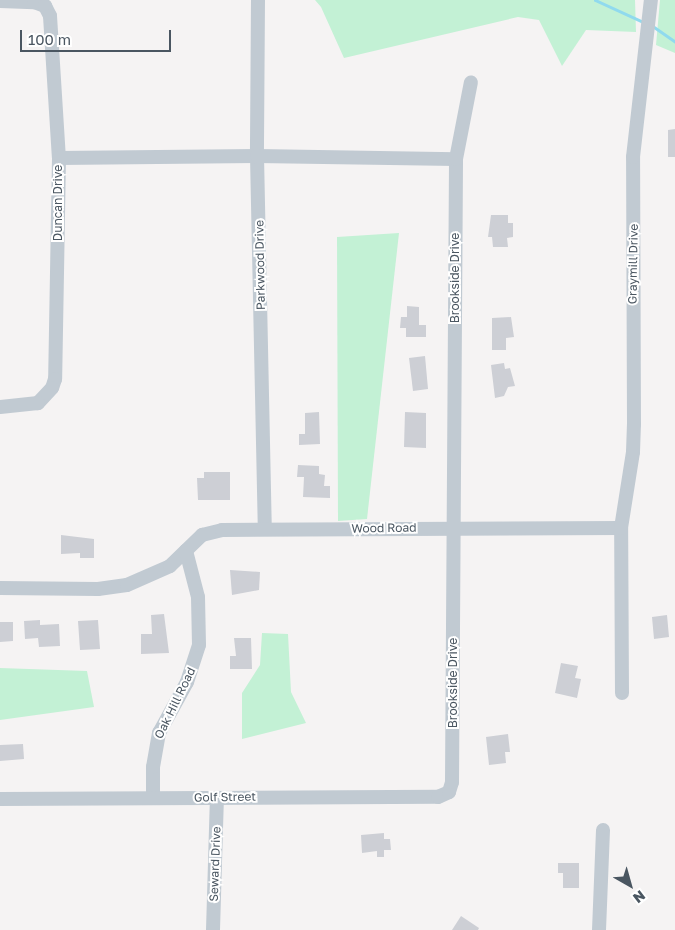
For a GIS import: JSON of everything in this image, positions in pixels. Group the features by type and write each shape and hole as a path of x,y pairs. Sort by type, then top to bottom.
{"street":[{"name":"Parkwood Drive","path":"258,0 257,156 266,529"},
{"name":"Duncan Drive","path":"0,2 34,2 45,6 50,16 59,158 55,379 52,388 38,403 0,407"},
{"name":"Graymill Drive","path":"621,528 633,452 634,157 650,6"},
{"name":"Brookside Drive","path":"449,792 452,782 456,159 471,82"},
{"path":"59,158 257,156 456,159"},
{"name":"Wood Road","path":"0,588 112,588 140,581 170,566 202,535 212,531 453,527 621,528"},
{"path":"621,528 622,693"},
{"name":"Oak Hill Road","path":"153,798 152,767 158,733 188,682 199,645 198,597 186,551"},
{"name":"Golf Street","path":"0,799 438,797 449,792"},
{"name":"Seward Drive","path":"212,930 217,798"},
{"path":"599,930 603,830"}],"green space":[{"path":"315,0 635,0 636,32 586,30 562,66 539,20 518,17 344,58 321,7"},
{"path":"660,0 675,0 675,53 656,45"},
{"path":"399,233 367,519 338,521 337,237"},
{"path":"262,633 288,634 291,692 306,723 242,739 242,693 260,665"},
{"path":"0,668 87,671 94,707 0,720"}],"building":[{"path":"675,129 675,157 668,157 668,130"},
{"path":"491,215 508,215 508,223 513,223 513,237 507,238 508,247 493,247 492,237 488,237"},
{"path":"407,306 419,307 419,325 426,325 426,337 406,337 406,328 400,328 401,317 407,317"},
{"path":"511,317 514,337 506,338 506,350 492,350 492,318"},
{"path":"425,356 428,389 413,391 409,358"},
{"path":"504,363 505,369 510,368 515,386 508,387 504,396 495,398 491,365"},
{"path":"319,412 320,444 299,445 299,434 305,434 305,413"},
{"path":"405,412 426,413 426,448 404,447"},
{"path":"298,465 319,466 319,474 325,475 324,486 330,486 330,498 303,497 304,477 297,477"},
{"path":"204,472 230,472 230,500 198,500 197,478 204,478"},
{"path":"61,535 94,539 94,558 80,558 80,553 61,554"},
{"path":"230,570 260,572 259,590 232,595"},
{"path":"164,614 169,653 141,654 141,634 152,634 151,615"},
{"path":"667,615 669,637 654,639 652,617"},
{"path":"40,620 40,625 59,624 60,646 39,647 38,638 25,639 24,621"},
{"path":"98,620 100,649 80,650 78,621"},
{"path":"0,622 13,622 13,641 0,642"},
{"path":"234,638 251,638 252,669 230,669 230,656 236,656"},
{"path":"561,663 578,666 575,678 581,679 577,698 555,693"},
{"path":"508,734 510,752 505,752 506,763 489,765 486,737"},
{"path":"23,744 24,759 0,761 0,745"},
{"path":"384,833 384,839 390,839 391,850 384,850 384,857 377,857 377,851 362,853 361,835"},
{"path":"558,863 579,863 579,888 563,888 563,873 558,873"},
{"path":"461,916 479,928 478,930 452,930"}],"waterway":[{"path":"595,0 645,23"},
{"path":"651,25 675,42"}]}
